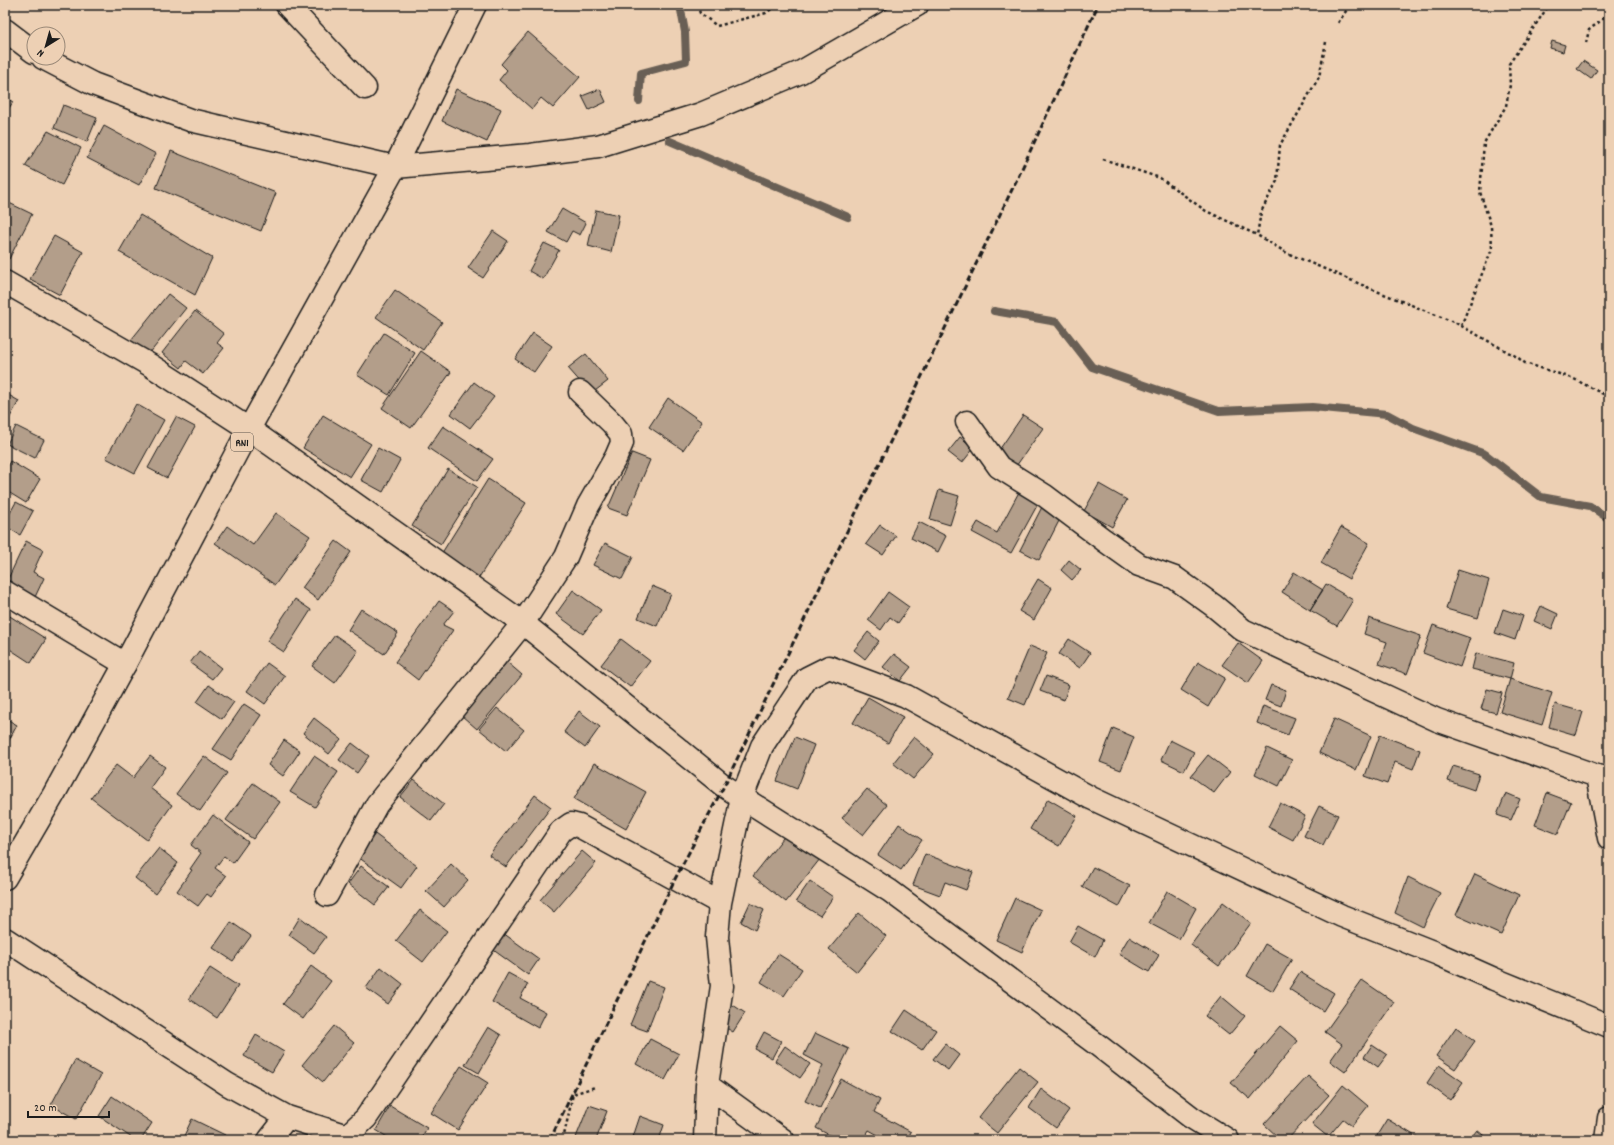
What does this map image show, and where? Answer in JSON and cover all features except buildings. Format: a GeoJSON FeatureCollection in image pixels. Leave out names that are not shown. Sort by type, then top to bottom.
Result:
{"type":"FeatureCollection","features":[{"type":"Feature","properties":{"kind":"main road"},"geometry":{"type":"LineString","coordinates":[[287,5],[365,88]]}},
{"type":"Feature","properties":{"kind":"main road","name":"RN1"},"geometry":{"type":"LineString","coordinates":[[5,878],[54,794],[125,664],[249,429],[395,167],[475,5]]}},
{"type":"Feature","properties":{"kind":"main road"},"geometry":{"type":"LineString","coordinates":[[58,66],[93,84],[190,120],[395,167],[530,155],[598,146],[700,114],[801,72],[917,5]]}},
{"type":"Feature","properties":{"kind":"main road"},"geometry":{"type":"LineString","coordinates":[[5,30],[26,46]]}},
{"type":"Feature","properties":{"kind":"main road"},"geometry":{"type":"LineString","coordinates":[[5,282],[150,365],[249,429],[523,623],[718,781],[890,891],[1099,1046],[1191,1117],[1228,1140]]}},
{"type":"Feature","properties":{"kind":"main road"},"geometry":{"type":"LineString","coordinates":[[327,894],[377,804],[523,623],[566,558],[588,506],[616,457],[622,443],[621,434],[612,423],[580,392]]}},
{"type":"Feature","properties":{"kind":"main road"},"geometry":{"type":"LineString","coordinates":[[966,422],[999,467],[1044,495],[1139,565],[1174,578],[1214,606],[1243,630],[1437,720],[1603,777],[1609,838]]}},
{"type":"Feature","properties":{"kind":"main road"},"geometry":{"type":"LineString","coordinates":[[5,592],[125,664]]}},
{"type":"Feature","properties":{"kind":"main road"},"geometry":{"type":"LineString","coordinates":[[706,1140],[707,1085],[722,986],[717,937],[720,903],[742,797],[762,746],[807,678],[829,667],[906,696],[1091,798],[1342,916],[1438,954],[1494,979],[1609,1026]]}},
{"type":"Feature","properties":{"kind":"main road"},"geometry":{"type":"LineString","coordinates":[[5,939],[227,1084],[287,1117],[346,1138],[366,1118],[561,831],[571,824],[579,826],[720,903]]}},
{"type":"Feature","properties":{"kind":"main road"},"geometry":{"type":"LineString","coordinates":[[707,1085],[783,1140]]}},
{"type":"Feature","properties":{"kind":"main road"},"geometry":{"type":"LineString","coordinates":[[269,1140],[287,1117]]}},
{"type":"Feature","properties":{"kind":"main road"},"geometry":{"type":"LineString","coordinates":[[1606,1140],[1609,1118]]}},
{"type":"Feature","properties":{"kind":"path"},"geometry":{"type":"LineString","coordinates":[[537,5],[556,8],[558,5]]}},
{"type":"Feature","properties":{"kind":"path"},"geometry":{"type":"LineString","coordinates":[[697,5],[700,13],[717,26],[766,13],[777,5]]}},
{"type":"Feature","properties":{"kind":"path"},"geometry":{"type":"LineString","coordinates":[[1338,23],[1350,5]]}},
{"type":"Feature","properties":{"kind":"path"},"geometry":{"type":"LineString","coordinates":[[1461,326],[1492,249],[1491,226],[1480,192],[1484,143],[1506,106],[1510,85],[1509,64],[1549,5]]}},
{"type":"Feature","properties":{"kind":"path"},"geometry":{"type":"LineString","coordinates":[[1586,43],[1589,30],[1609,14]]}},
{"type":"Feature","properties":{"kind":"path"},"geometry":{"type":"LineString","coordinates":[[1261,237],[1257,234],[1261,212],[1277,181],[1280,145],[1319,77],[1326,42]]}},
{"type":"Feature","properties":{"kind":"path"},"geometry":{"type":"LineString","coordinates":[[1103,159],[1160,178],[1206,211],[1261,237],[1287,253],[1461,326],[1525,363],[1572,378],[1609,397]]}},
{"type":"Feature","properties":{"kind":"path"},"geometry":{"type":"LineString","coordinates":[[563,1140],[572,1094],[595,1087]]}},
{"type":"Feature","properties":{"kind":"waterway"},"geometry":{"type":"LineString","coordinates":[[639,101],[641,73],[686,61],[685,32],[680,5]]}},
{"type":"Feature","properties":{"kind":"waterway"},"geometry":{"type":"LineString","coordinates":[[670,141],[848,217]]}},
{"type":"Feature","properties":{"kind":"waterway"},"geometry":{"type":"LineString","coordinates":[[994,311],[1057,322],[1092,367],[1219,411],[1312,407],[1387,414],[1413,428],[1485,454],[1541,497],[1590,506],[1609,519]]}},
{"type":"Feature","properties":{"kind":"railway"},"geometry":{"type":"LineString","coordinates":[[550,1140],[675,879],[724,786],[1019,175],[1098,5]]}}]}
